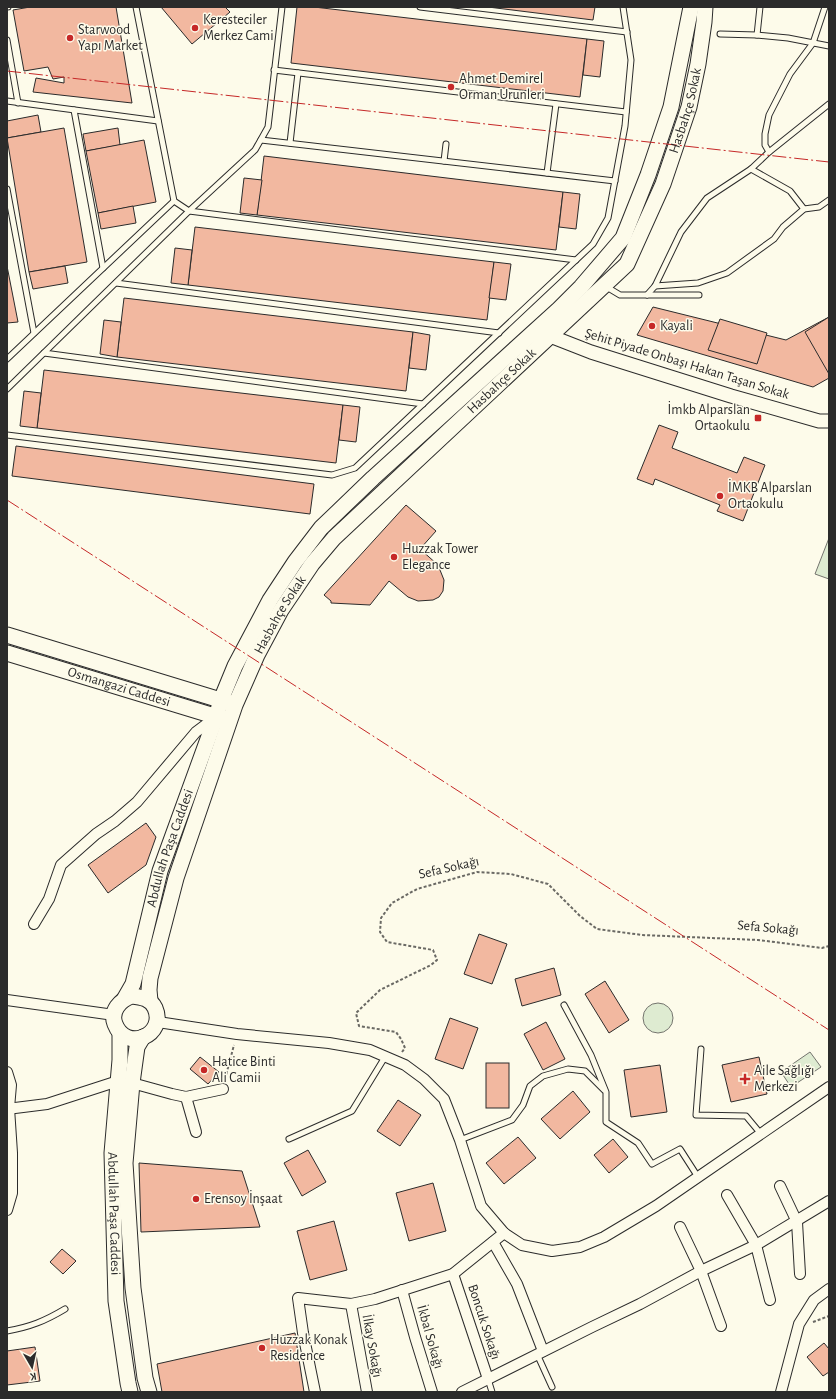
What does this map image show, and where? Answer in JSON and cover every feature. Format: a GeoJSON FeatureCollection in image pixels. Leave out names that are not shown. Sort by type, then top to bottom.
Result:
{"type":"FeatureCollection","features":[{"type":"Feature","properties":{"kind":"main road","name":"Hasbahçe Sokak"},"geometry":{"type":"LineString","coordinates":[[223,719],[235,705],[257,656],[281,610],[312,564],[334,538],[544,332],[623,238],[648,175],[671,107],[691,7]]}},
{"type":"Feature","properties":{"kind":"main road","name":"Hasbahçe Sokak"},"geometry":{"type":"LineString","coordinates":[[221,700],[235,666],[270,600],[295,562],[321,528],[373,478],[544,332],[604,286],[627,264],[663,184],[689,107],[698,64],[705,7]]}},
{"type":"Feature","properties":{"kind":"main road","name":"Osmangazi Caddesi"},"geometry":{"type":"LineString","coordinates":[[7,635],[235,705]]}},
{"type":"Feature","properties":{"kind":"main road","name":"Osmangazi Caddesi"},"geometry":{"type":"LineString","coordinates":[[7,653],[223,719]]}},
{"type":"Feature","properties":{"kind":"main road","name":"Abdullah Paşa Caddesi"},"geometry":{"type":"LineString","coordinates":[[150,1000],[150,978],[176,878],[223,719],[221,700]]}},
{"type":"Feature","properties":{"kind":"main road","name":"Abdullah Paşa Caddesi"},"geometry":{"type":"LineString","coordinates":[[125,998],[132,984],[160,871],[223,719]]}},
{"type":"Feature","properties":{"kind":"main road"},"geometry":{"type":"LineString","coordinates":[[137,996],[150,1000],[156,1010],[158,1022],[154,1030],[143,1038],[129,1038],[120,1034],[114,1021],[114,1015],[118,1006],[125,998],[137,996]]}},
{"type":"Feature","properties":{"kind":"main road","name":"Abdullah Paşa Caddesi"},"geometry":{"type":"LineString","coordinates":[[120,1034],[120,1060],[125,1082],[125,1163],[133,1288],[146,1378],[150,1392]]}},
{"type":"Feature","properties":{"kind":"main road","name":"Abdullah Paşa Caddesi"},"geometry":{"type":"LineString","coordinates":[[130,1392],[116,1301],[112,1153],[125,1082],[138,1047],[143,1038]]}},
{"type":"Feature","properties":{"kind":"street","name":"Şehit Piyade Onbaşı Hakan Taşan Sokak"},"geometry":{"type":"LineString","coordinates":[[544,332],[591,352],[731,396],[819,421],[829,421]]}},
{"type":"Feature","properties":{"kind":"street"},"geometry":{"type":"LineString","coordinates":[[34,924],[49,899],[61,865],[96,834],[138,802],[196,732],[223,719]]}},
{"type":"Feature","properties":{"kind":"street"},"geometry":{"type":"LineString","coordinates":[[7,1000],[114,1015]]}},
{"type":"Feature","properties":{"kind":"street"},"geometry":{"type":"LineString","coordinates":[[158,1022],[237,1034],[329,1043],[370,1050],[405,1065],[424,1079],[444,1099],[460,1140],[481,1206],[504,1233],[522,1245],[552,1251],[580,1247],[604,1237],[656,1206],[829,1086]]}},
{"type":"Feature","properties":{"kind":"street"},"geometry":{"type":"LineString","coordinates":[[7,1072],[11,1086],[8,1109],[12,1154],[12,1193],[7,1210]]}},
{"type":"Feature","properties":{"kind":"street"},"geometry":{"type":"LineString","coordinates":[[8,1109],[47,1104],[125,1082],[186,1096],[223,1089]]}},
{"type":"Feature","properties":{"kind":"street"},"geometry":{"type":"LineString","coordinates":[[186,1096],[196,1132]]}},
{"type":"Feature","properties":{"kind":"street"},"geometry":{"type":"LineString","coordinates":[[780,1186],[797,1222],[800,1274]]}},
{"type":"Feature","properties":{"kind":"street"},"geometry":{"type":"LineString","coordinates":[[726,1195],[756,1245],[770,1300]]}},
{"type":"Feature","properties":{"kind":"street"},"geometry":{"type":"LineString","coordinates":[[462,1392],[640,1304],[701,1271],[756,1245],[780,1230],[797,1222],[829,1201]]}},
{"type":"Feature","properties":{"kind":"street"},"geometry":{"type":"LineString","coordinates":[[680,1227],[701,1271],[721,1326]]}},
{"type":"Feature","properties":{"kind":"street"},"geometry":{"type":"LineString","coordinates":[[315,1392],[298,1298],[351,1304],[375,1299],[453,1274],[504,1233]]}},
{"type":"Feature","properties":{"kind":"street"},"geometry":{"type":"LineString","coordinates":[[493,1242],[517,1284],[540,1353]]}},
{"type":"Feature","properties":{"kind":"street","name":"Boncuk Sokağı"},"geometry":{"type":"LineString","coordinates":[[453,1274],[488,1379]]}},
{"type":"Feature","properties":{"kind":"street"},"geometry":{"type":"LineString","coordinates":[[781,1392],[799,1324],[814,1300],[829,1289]]}},
{"type":"Feature","properties":{"kind":"street","name":"İkbal Sokağı"},"geometry":{"type":"LineString","coordinates":[[402,1290],[432,1392]]}},
{"type":"Feature","properties":{"kind":"street","name":"İlkay Sokağı"},"geometry":{"type":"LineString","coordinates":[[351,1304],[367,1392]]}},
{"type":"Feature","properties":{"kind":"lane"},"geometry":{"type":"LineString","coordinates":[[136,7],[174,201],[189,211],[576,260]]}},
{"type":"Feature","properties":{"kind":"lane"},"geometry":{"type":"LineString","coordinates":[[7,389],[189,211],[255,150],[268,127],[282,7]]}},
{"type":"Feature","properties":{"kind":"lane"},"geometry":{"type":"LineString","coordinates":[[420,7],[628,32]]}},
{"type":"Feature","properties":{"kind":"lane"},"geometry":{"type":"LineString","coordinates":[[7,435],[332,475],[355,468],[593,244],[608,218],[625,126],[631,60],[628,32],[623,7]]}},
{"type":"Feature","properties":{"kind":"lane"},"geometry":{"type":"LineString","coordinates":[[757,35],[760,7]]}},
{"type":"Feature","properties":{"kind":"lane"},"geometry":{"type":"LineString","coordinates":[[769,152],[766,145],[765,134],[769,115],[790,74],[813,43],[825,7]]}},
{"type":"Feature","properties":{"kind":"lane"},"geometry":{"type":"LineString","coordinates":[[720,34],[788,38],[829,46]]}},
{"type":"Feature","properties":{"kind":"lane"},"geometry":{"type":"LineString","coordinates":[[7,40],[18,103]]}},
{"type":"Feature","properties":{"kind":"lane"},"geometry":{"type":"LineString","coordinates":[[274,70],[626,112]]}},
{"type":"Feature","properties":{"kind":"lane"},"geometry":{"type":"LineString","coordinates":[[290,143],[298,73]]}},
{"type":"Feature","properties":{"kind":"lane"},"geometry":{"type":"LineString","coordinates":[[7,101],[158,121]]}},
{"type":"Feature","properties":{"kind":"lane"},"geometry":{"type":"LineString","coordinates":[[547,173],[556,104]]}},
{"type":"Feature","properties":{"kind":"lane"},"geometry":{"type":"LineString","coordinates":[[647,295],[655,286],[681,232],[707,198],[751,169],[769,152],[829,104]]}},
{"type":"Feature","properties":{"kind":"lane"},"geometry":{"type":"LineString","coordinates":[[74,110],[103,268]]}},
{"type":"Feature","properties":{"kind":"lane"},"geometry":{"type":"LineString","coordinates":[[261,140],[615,181]]}},
{"type":"Feature","properties":{"kind":"lane"},"geometry":{"type":"LineString","coordinates":[[444,161],[446,144]]}},
{"type":"Feature","properties":{"kind":"lane"},"geometry":{"type":"LineString","coordinates":[[751,169],[790,191],[804,210]]}},
{"type":"Feature","properties":{"kind":"lane"},"geometry":{"type":"LineString","coordinates":[[7,189],[34,333]]}},
{"type":"Feature","properties":{"kind":"lane"},"geometry":{"type":"LineString","coordinates":[[655,286],[698,283],[727,273],[774,239],[783,227],[804,210],[819,207],[829,200]]}},
{"type":"Feature","properties":{"kind":"lane"},"geometry":{"type":"LineString","coordinates":[[7,359],[174,201]]}},
{"type":"Feature","properties":{"kind":"lane"},"geometry":{"type":"LineString","coordinates":[[116,283],[499,333]]}},
{"type":"Feature","properties":{"kind":"lane"},"geometry":{"type":"LineString","coordinates":[[604,286],[620,295],[699,295]]}},
{"type":"Feature","properties":{"kind":"lane"},"geometry":{"type":"LineString","coordinates":[[44,353],[424,404]]}},
{"type":"Feature","properties":{"kind":"lane"},"geometry":{"type":"LineString","coordinates":[[564,1005],[591,1055],[606,1092],[606,1122],[638,1143],[652,1164],[680,1150],[698,1177]]}},
{"type":"Feature","properties":{"kind":"lane"},"geometry":{"type":"LineString","coordinates":[[701,1049],[696,1115],[746,1116],[761,1134]]}},
{"type":"Feature","properties":{"kind":"lane"},"geometry":{"type":"LineString","coordinates":[[289,1139],[352,1111],[385,1057]]}},
{"type":"Feature","properties":{"kind":"lane"},"geometry":{"type":"LineString","coordinates":[[460,1140],[512,1120],[523,1105],[530,1086],[543,1076],[568,1069],[585,1071],[606,1092]]}},
{"type":"Feature","properties":{"kind":"lane"},"geometry":{"type":"LineString","coordinates":[[7,1331],[28,1327],[65,1309]]}},
{"type":"Feature","properties":{"kind":"lane"},"geometry":{"type":"LineString","coordinates":[[540,1353],[552,1387]]}},
{"type":"Feature","properties":{"kind":"lane"},"geometry":{"type":"LineString","coordinates":[[488,1379],[492,1392]]}},
{"type":"Feature","properties":{"kind":"path","name":"Sefa Sokağı"},"geometry":{"type":"LineString","coordinates":[[396,1061],[405,1048],[396,1032],[359,1026],[356,1013],[380,990],[431,965],[437,960],[433,950],[386,942],[380,932],[381,918],[392,903],[417,889],[477,872],[511,874],[548,884],[580,916],[597,929],[642,935],[758,940],[822,948],[829,946]]}},
{"type":"Feature","properties":{"kind":"path"},"geometry":{"type":"LineString","coordinates":[[223,1089],[237,1034]]}},
{"type":"Feature","properties":{"kind":"green space"},"geometry":{"type":"Polygon","coordinates":[[[829,538],[829,579],[815,574],[829,538]]]}},
{"type":"Feature","properties":{"kind":"green space"},"geometry":{"type":"Polygon","coordinates":[[[658,1003],[664,1004],[672,1012],[672,1024],[664,1032],[658,1033],[652,1032],[644,1024],[643,1018],[644,1012],[652,1004],[658,1003]]]}},
{"type":"Feature","properties":{"kind":"green space"},"geometry":{"type":"Polygon","coordinates":[[[810,1052],[821,1067],[791,1087],[781,1072],[810,1052]]]}},
{"type":"Feature","properties":{"kind":"building","name":"Starwood Yapı Market"},"geometry":{"type":"Polygon","coordinates":[[[30,7],[116,7],[132,103],[33,92],[36,78],[64,83],[64,77],[53,79],[48,67],[24,71],[13,10],[30,7]]]}},
{"type":"Feature","properties":{"kind":"building","name":"Keresteciler Merkez Cami"},"geometry":{"type":"Polygon","coordinates":[[[161,7],[225,7],[230,12],[192,44],[161,7]]]}},
{"type":"Feature","properties":{"kind":"building"},"geometry":{"type":"Polygon","coordinates":[[[297,7],[314,7],[587,39],[580,97],[291,63],[297,7]]]}},
{"type":"Feature","properties":{"kind":"building"},"geometry":{"type":"Polygon","coordinates":[[[488,7],[595,7],[593,20],[488,7]]]}},
{"type":"Feature","properties":{"kind":"building"},"geometry":{"type":"Polygon","coordinates":[[[587,39],[604,41],[600,77],[583,75],[587,39]]]}},
{"type":"Feature","properties":{"kind":"building"},"geometry":{"type":"Polygon","coordinates":[[[38,115],[41,132],[7,138],[7,121],[38,115]]]}},
{"type":"Feature","properties":{"kind":"building"},"geometry":{"type":"Polygon","coordinates":[[[64,128],[87,262],[29,272],[7,138],[64,128]]]}},
{"type":"Feature","properties":{"kind":"building"},"geometry":{"type":"Polygon","coordinates":[[[118,128],[120,145],[86,151],[83,134],[118,128]]]}},
{"type":"Feature","properties":{"kind":"building"},"geometry":{"type":"Polygon","coordinates":[[[144,140],[156,202],[98,213],[86,151],[144,140]]]}},
{"type":"Feature","properties":{"kind":"building"},"geometry":{"type":"Polygon","coordinates":[[[264,156],[563,192],[556,250],[257,215],[264,156]]]}},
{"type":"Feature","properties":{"kind":"building"},"geometry":{"type":"Polygon","coordinates":[[[244,178],[262,180],[257,215],[240,213],[244,178]]]}},
{"type":"Feature","properties":{"kind":"building"},"geometry":{"type":"Polygon","coordinates":[[[563,192],[580,194],[576,229],[559,227],[563,192]]]}},
{"type":"Feature","properties":{"kind":"building"},"geometry":{"type":"Polygon","coordinates":[[[133,206],[136,223],[101,229],[98,213],[133,206]]]}},
{"type":"Feature","properties":{"kind":"building"},"geometry":{"type":"Polygon","coordinates":[[[195,227],[494,262],[487,320],[188,285],[195,227]]]}},
{"type":"Feature","properties":{"kind":"building"},"geometry":{"type":"Polygon","coordinates":[[[175,248],[192,250],[188,285],[171,283],[175,248]]]}},
{"type":"Feature","properties":{"kind":"building"},"geometry":{"type":"Polygon","coordinates":[[[494,262],[511,264],[506,300],[489,298],[494,262]]]}},
{"type":"Feature","properties":{"kind":"building"},"geometry":{"type":"Polygon","coordinates":[[[7,266],[18,322],[7,323],[7,266]]]}},
{"type":"Feature","properties":{"kind":"building"},"geometry":{"type":"Polygon","coordinates":[[[65,266],[68,283],[33,289],[29,272],[65,266]]]}},
{"type":"Feature","properties":{"kind":"building"},"geometry":{"type":"Polygon","coordinates":[[[124,298],[413,332],[406,391],[117,357],[124,298]]]}},
{"type":"Feature","properties":{"kind":"building"},"geometry":{"type":"Polygon","coordinates":[[[653,307],[786,340],[829,317],[829,378],[813,387],[637,335],[653,307]]]}},
{"type":"Feature","properties":{"kind":"building"},"geometry":{"type":"Polygon","coordinates":[[[829,317],[829,374],[805,332],[829,317]]]}},
{"type":"Feature","properties":{"kind":"building"},"geometry":{"type":"Polygon","coordinates":[[[720,319],[767,333],[757,364],[708,350],[720,319]]]}},
{"type":"Feature","properties":{"kind":"building"},"geometry":{"type":"Polygon","coordinates":[[[104,320],[121,322],[117,357],[100,354],[104,320]]]}},
{"type":"Feature","properties":{"kind":"building"},"geometry":{"type":"Polygon","coordinates":[[[413,332],[430,335],[426,370],[409,368],[413,332]]]}},
{"type":"Feature","properties":{"kind":"building"},"geometry":{"type":"Polygon","coordinates":[[[44,370],[343,405],[336,463],[37,428],[44,370]]]}},
{"type":"Feature","properties":{"kind":"building"},"geometry":{"type":"Polygon","coordinates":[[[24,391],[41,393],[37,428],[20,426],[24,391]]]}},
{"type":"Feature","properties":{"kind":"building"},"geometry":{"type":"Polygon","coordinates":[[[343,405],[360,407],[356,442],[339,440],[343,405]]]}},
{"type":"Feature","properties":{"kind":"building"},"geometry":{"type":"Polygon","coordinates":[[[659,425],[678,432],[672,448],[737,473],[744,457],[765,465],[743,521],[717,511],[720,505],[655,479],[653,485],[637,479],[659,425]]]}},
{"type":"Feature","properties":{"kind":"building"},"geometry":{"type":"Polygon","coordinates":[[[16,446],[314,484],[310,514],[12,476],[16,446]]]}},
{"type":"Feature","properties":{"kind":"building","name":"Huzzak Tower Elegance"},"geometry":{"type":"Polygon","coordinates":[[[406,505],[436,531],[420,549],[438,565],[444,580],[443,591],[439,597],[433,600],[418,601],[408,597],[389,581],[370,605],[331,603],[331,601],[324,595],[406,505]]]}},
{"type":"Feature","properties":{"kind":"building"},"geometry":{"type":"Polygon","coordinates":[[[146,823],[156,837],[146,865],[108,893],[88,865],[146,823]]]}},
{"type":"Feature","properties":{"kind":"building"},"geometry":{"type":"Polygon","coordinates":[[[479,934],[507,944],[492,984],[464,974],[479,934]]]}},
{"type":"Feature","properties":{"kind":"building"},"geometry":{"type":"Polygon","coordinates":[[[554,968],[561,995],[522,1006],[515,979],[554,968]]]}},
{"type":"Feature","properties":{"kind":"building"},"geometry":{"type":"Polygon","coordinates":[[[605,981],[629,1020],[609,1033],[585,994],[605,981]]]}},
{"type":"Feature","properties":{"kind":"building"},"geometry":{"type":"Polygon","coordinates":[[[450,1018],[478,1028],[463,1069],[435,1059],[450,1018]]]}},
{"type":"Feature","properties":{"kind":"building"},"geometry":{"type":"Polygon","coordinates":[[[546,1022],[565,1059],[543,1070],[524,1034],[546,1022]]]}},
{"type":"Feature","properties":{"kind":"building","name":"Hatice Binti Ali Camii"},"geometry":{"type":"Polygon","coordinates":[[[200,1057],[219,1072],[208,1084],[190,1069],[200,1057]]]}},
{"type":"Feature","properties":{"kind":"building","name":"Aile Sağlığı Merkezi"},"geometry":{"type":"Polygon","coordinates":[[[759,1057],[767,1094],[731,1102],[722,1065],[759,1057]]]}},
{"type":"Feature","properties":{"kind":"building"},"geometry":{"type":"Polygon","coordinates":[[[486,1063],[509,1063],[509,1108],[486,1108],[486,1063]]]}},
{"type":"Feature","properties":{"kind":"building"},"geometry":{"type":"Polygon","coordinates":[[[660,1065],[667,1112],[631,1117],[624,1070],[660,1065]]]}},
{"type":"Feature","properties":{"kind":"building"},"geometry":{"type":"Polygon","coordinates":[[[573,1091],[590,1112],[560,1139],[541,1119],[573,1091]]]}},
{"type":"Feature","properties":{"kind":"building"},"geometry":{"type":"Polygon","coordinates":[[[398,1100],[421,1115],[400,1146],[377,1131],[398,1100]]]}},
{"type":"Feature","properties":{"kind":"building"},"geometry":{"type":"Polygon","coordinates":[[[518,1137],[536,1158],[504,1184],[486,1163],[518,1137]]]}},
{"type":"Feature","properties":{"kind":"building"},"geometry":{"type":"Polygon","coordinates":[[[613,1139],[628,1157],[609,1173],[594,1155],[613,1139]]]}},
{"type":"Feature","properties":{"kind":"building"},"geometry":{"type":"Polygon","coordinates":[[[308,1150],[326,1182],[302,1196],[284,1163],[308,1150]]]}},
{"type":"Feature","properties":{"kind":"building","name":"Erensoy İnşaat"},"geometry":{"type":"Polygon","coordinates":[[[139,1163],[242,1171],[260,1227],[141,1232],[139,1163]]]}},
{"type":"Feature","properties":{"kind":"building"},"geometry":{"type":"Polygon","coordinates":[[[433,1183],[446,1231],[409,1241],[396,1193],[433,1183]]]}},
{"type":"Feature","properties":{"kind":"building"},"geometry":{"type":"Polygon","coordinates":[[[334,1221],[347,1270],[310,1280],[297,1231],[334,1221]]]}},
{"type":"Feature","properties":{"kind":"building"},"geometry":{"type":"Polygon","coordinates":[[[62,1249],[76,1261],[63,1274],[50,1262],[62,1249]]]}},
{"type":"Feature","properties":{"kind":"building","name":"Huzzak Konak Residence"},"geometry":{"type":"Polygon","coordinates":[[[295,1333],[304,1392],[162,1392],[157,1364],[295,1333]]]}},
{"type":"Feature","properties":{"kind":"building"},"geometry":{"type":"Polygon","coordinates":[[[824,1343],[829,1349],[829,1372],[823,1376],[807,1357],[824,1343]]]}},
{"type":"Feature","properties":{"kind":"building"},"geometry":{"type":"Polygon","coordinates":[[[35,1347],[40,1381],[7,1385],[7,1351],[35,1347]]]}},
{"type":"Feature","properties":{"kind":"power"},"geometry":{"type":"LineString","coordinates":[[7,71],[829,162]]}},
{"type":"Feature","properties":{"kind":"power"},"geometry":{"type":"LineString","coordinates":[[7,500],[829,1030]]}},
{"type":"Feature","properties":{"kind":"place","name":"Keresteciler Merkez Cami"},"geometry":{"type":"Point","coordinates":[195,28]}},
{"type":"Feature","properties":{"kind":"place","name":"Starwood Yapı Market"},"geometry":{"type":"Point","coordinates":[70,38]}},
{"type":"Feature","properties":{"kind":"place","name":"Ahmet Demirel Orman Urunleri"},"geometry":{"type":"Point","coordinates":[451,87]}},
{"type":"Feature","properties":{"kind":"place","name":"Kayali"},"geometry":{"type":"Point","coordinates":[652,326]}},
{"type":"Feature","properties":{"kind":"place","name":"İmkb Alparslan Ortaokulu"},"geometry":{"type":"Point","coordinates":[758,418]}},
{"type":"Feature","properties":{"kind":"place","name":"İMKB Alparslan Ortaokulu"},"geometry":{"type":"Point","coordinates":[720,496]}},
{"type":"Feature","properties":{"kind":"place","name":"Huzzak Tower Elegance"},"geometry":{"type":"Point","coordinates":[394,557]}},
{"type":"Feature","properties":{"kind":"place","name":"Hatice Binti Ali Camii"},"geometry":{"type":"Point","coordinates":[204,1070]}},
{"type":"Feature","properties":{"kind":"place","name":"Aile Sağlığı Merkezi"},"geometry":{"type":"Point","coordinates":[745,1079]}},
{"type":"Feature","properties":{"kind":"place","name":"Erensoy İnşaat"},"geometry":{"type":"Point","coordinates":[196,1199]}},
{"type":"Feature","properties":{"kind":"place","name":"Huzzak Konak Residence"},"geometry":{"type":"Point","coordinates":[262,1348]}}]}
